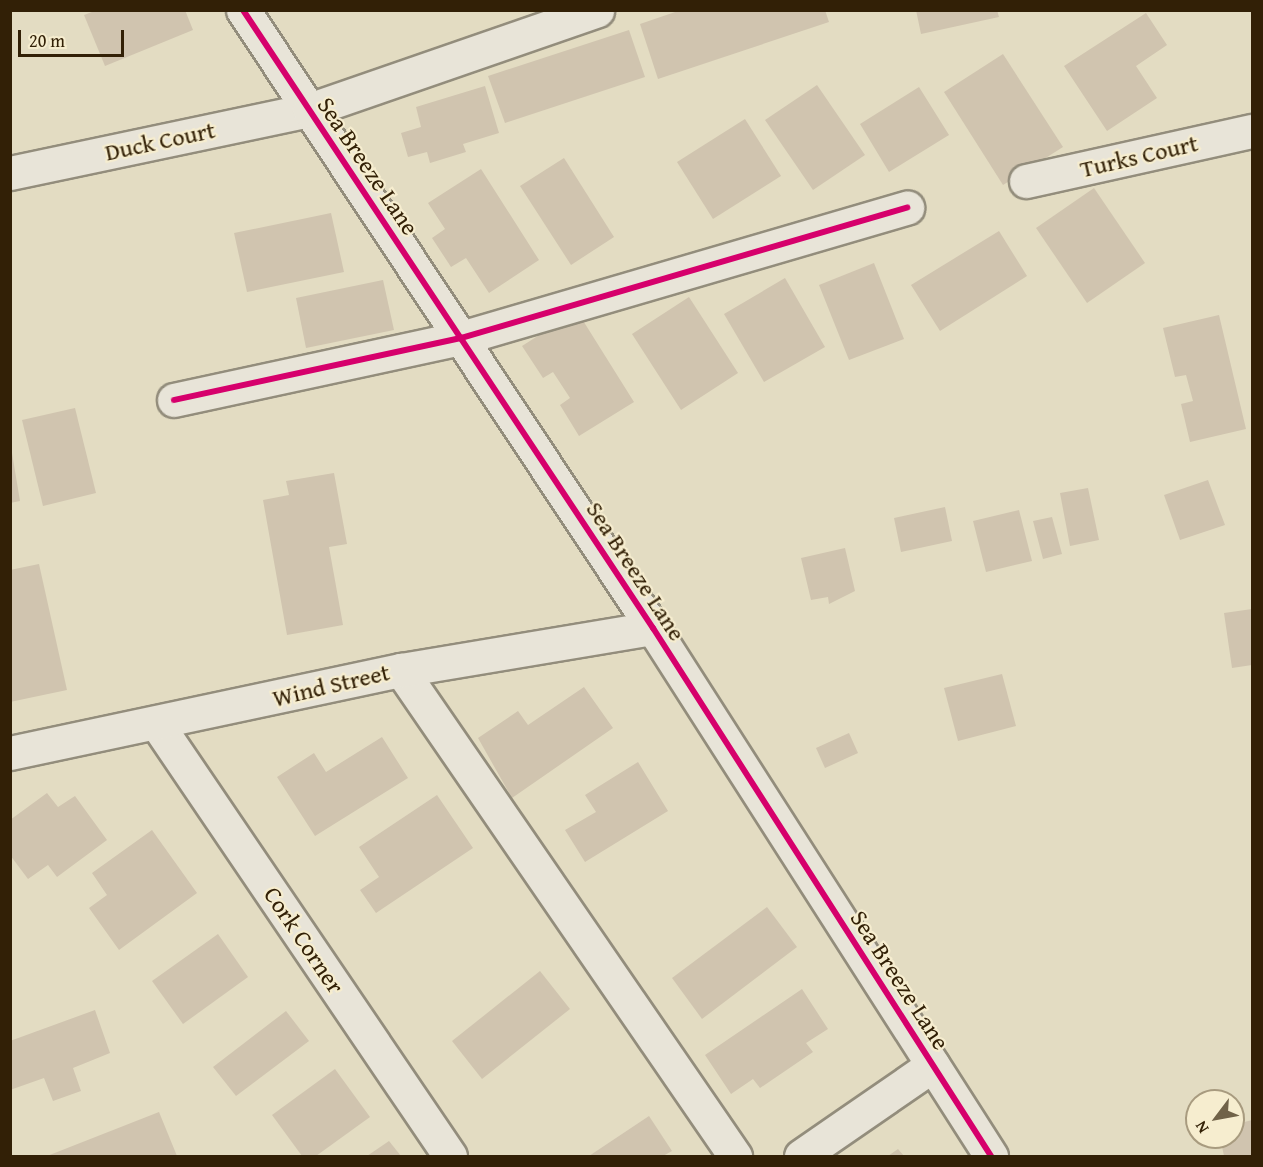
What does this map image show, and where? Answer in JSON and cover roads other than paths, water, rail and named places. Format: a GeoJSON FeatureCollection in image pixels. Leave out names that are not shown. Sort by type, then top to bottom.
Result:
{"type":"FeatureCollection","features":[{"type":"Feature","properties":{"kind":"street","name":"Sea Breeze Lane"},"geometry":{"type":"LineString","coordinates":[[243,10],[653,628],[991,1156]]}},
{"type":"Feature","properties":{"kind":"street","name":"Duck Court"},"geometry":{"type":"LineString","coordinates":[[10,173],[309,110],[597,10]]}},
{"type":"Feature","properties":{"kind":"street","name":"Turks Court"},"geometry":{"type":"LineString","coordinates":[[1026,181],[1252,131]]}},
{"type":"Feature","properties":{"kind":"street"},"geometry":{"type":"LineString","coordinates":[[174,400],[461,338],[907,208]]}},
{"type":"Feature","properties":{"kind":"street","name":"Wind Street"},"geometry":{"type":"LineString","coordinates":[[10,753],[157,724],[400,670],[653,628]]}},
{"type":"Feature","properties":{"kind":"street"},"geometry":{"type":"LineString","coordinates":[[400,670],[735,1156]]}},
{"type":"Feature","properties":{"kind":"street","name":"Cork Corner"},"geometry":{"type":"LineString","coordinates":[[157,724],[450,1156]]}},
{"type":"Feature","properties":{"kind":"street"},"geometry":{"type":"LineString","coordinates":[[801,1156],[933,1065]]}}]}
